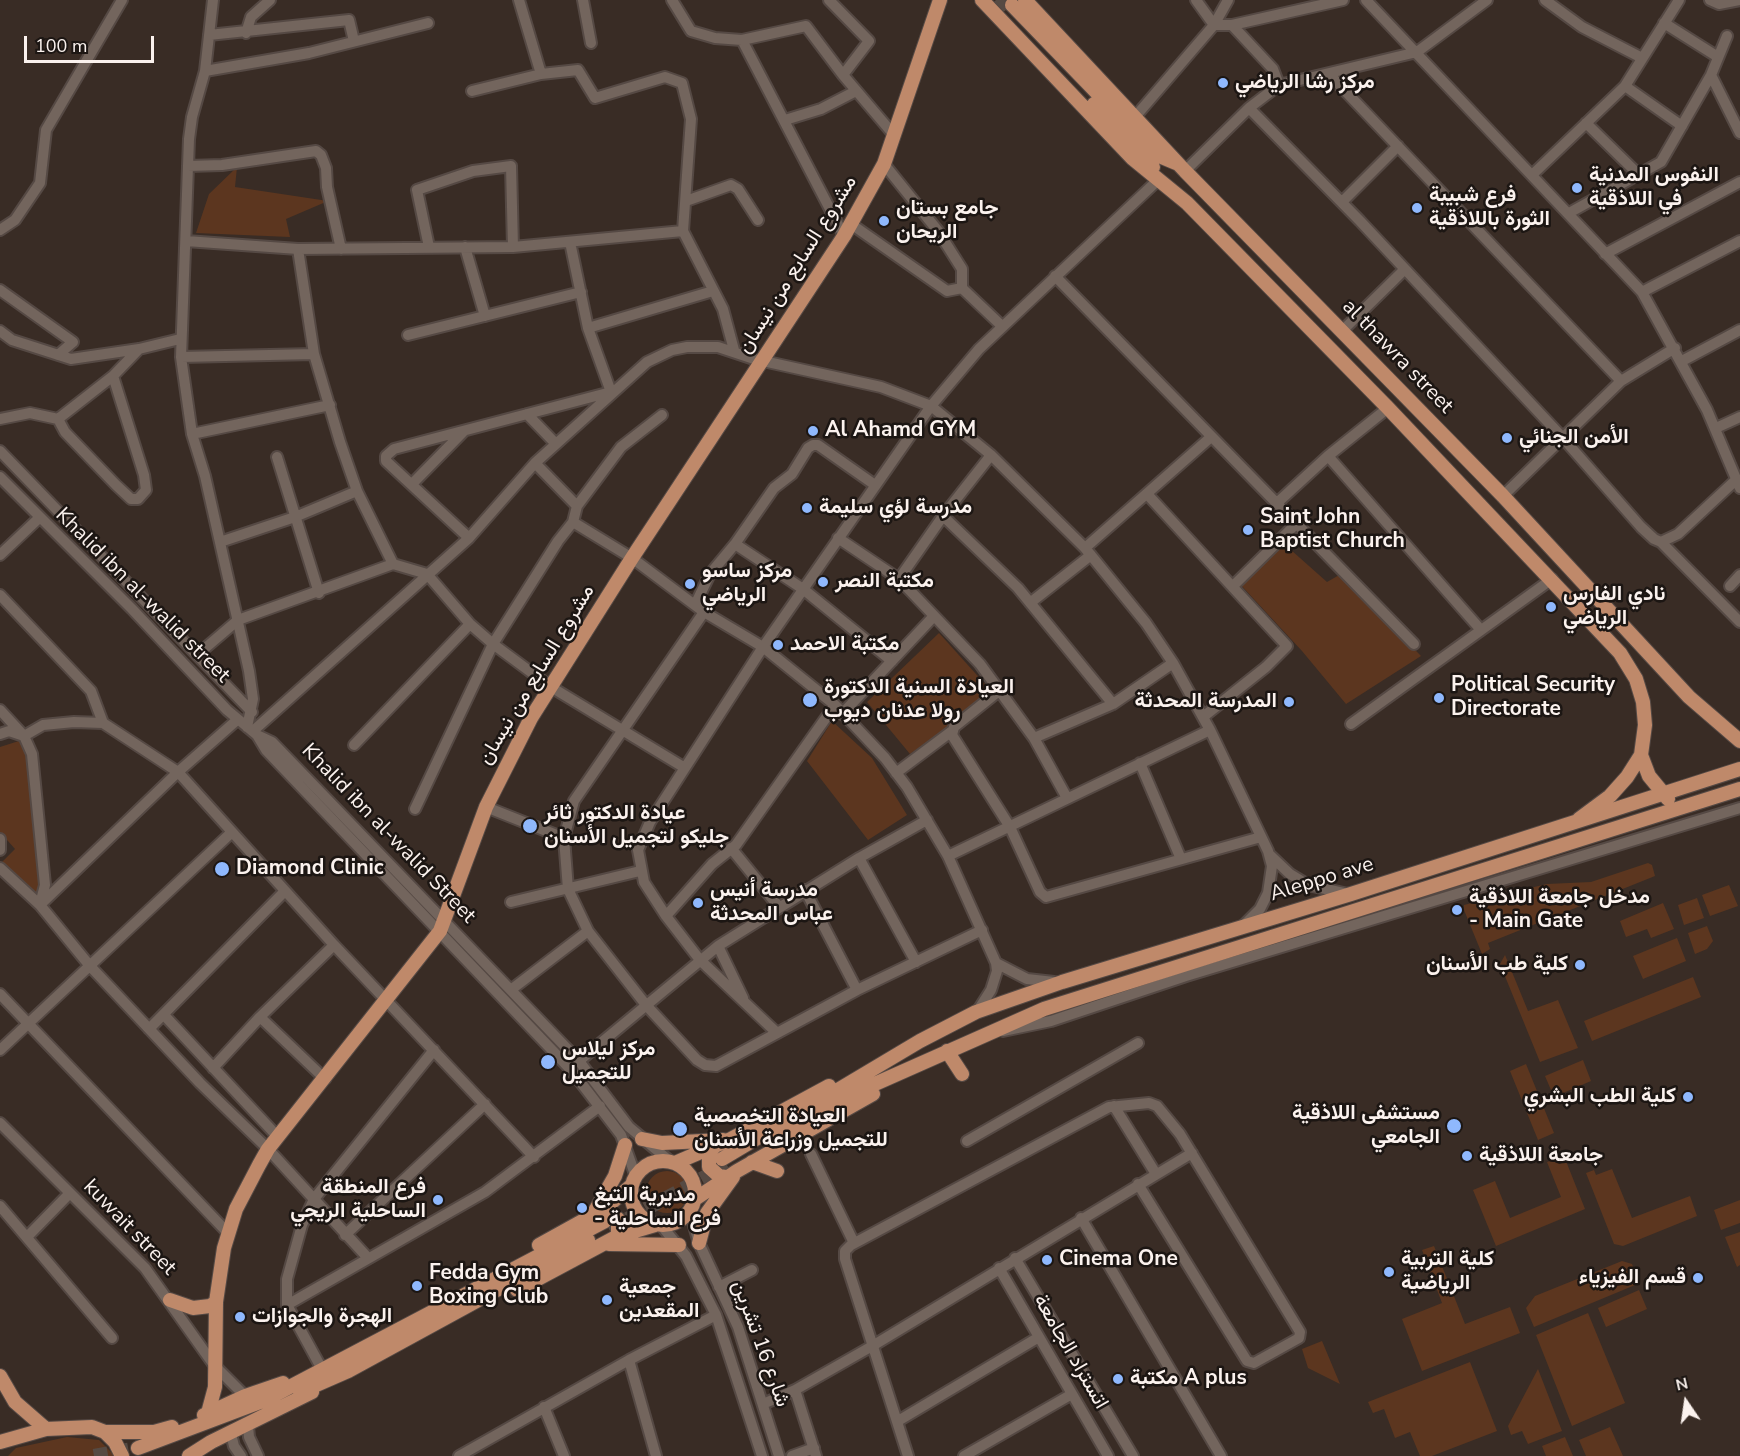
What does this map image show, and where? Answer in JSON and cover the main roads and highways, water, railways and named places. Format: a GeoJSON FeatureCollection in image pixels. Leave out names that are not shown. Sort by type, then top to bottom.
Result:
{"type":"FeatureCollection","features":[{"type":"Feature","properties":{"kind":"main road","name":"مشروع السابع من نيسان"},"geometry":{"type":"LineString","coordinates":[[208,1413],[215,1387],[216,1302],[228,1233],[236,1209],[268,1149],[325,1079],[442,926],[486,807],[506,764],[632,558],[848,230],[884,164],[940,0]]}},
{"type":"Feature","properties":{"kind":"main road","name":"al thawra street"},"geometry":{"type":"LineString","coordinates":[[982,0],[1157,181],[1186,203],[1388,408],[1620,653],[1636,679],[1644,709],[1645,732],[1641,756],[1610,796],[1579,819]]}},
{"type":"Feature","properties":{"kind":"main road","name":"al thawra street"},"geometry":{"type":"LineString","coordinates":[[1014,6],[1136,117],[1181,167],[1503,496],[1689,697],[1740,741]]}},
{"type":"Feature","properties":{"kind":"main road"},"geometry":{"type":"LineString","coordinates":[[1014,6],[1149,162],[1157,181]]}},
{"type":"Feature","properties":{"kind":"main road"},"geometry":{"type":"LineString","coordinates":[[1014,6],[1157,155],[1181,167]]}},
{"type":"Feature","properties":{"kind":"main road"},"geometry":{"type":"LineString","coordinates":[[1570,599],[1580,594],[1585,584]]}},
{"type":"Feature","properties":{"kind":"main road"},"geometry":{"type":"LineString","coordinates":[[1641,756],[1649,776],[1662,794],[1680,808]]}},
{"type":"Feature","properties":{"kind":"main road","name":"Aleppo ave"},"geometry":{"type":"LineString","coordinates":[[920,1041],[976,1012],[1062,982],[1351,894],[1740,769]]}},
{"type":"Feature","properties":{"kind":"main road","name":"Aleppo ave"},"geometry":{"type":"LineString","coordinates":[[925,1060],[1044,1009],[1740,789]]}},
{"type":"Feature","properties":{"kind":"main road"},"geometry":{"type":"LineString","coordinates":[[603,1244],[609,1224],[634,1181],[650,1164],[673,1163],[714,1147],[886,1056],[920,1041]]}},
{"type":"Feature","properties":{"kind":"main road"},"geometry":{"type":"LineString","coordinates":[[714,1147],[710,1153],[709,1167],[719,1176],[920,1041]]}},
{"type":"Feature","properties":{"kind":"main road"},"geometry":{"type":"LineString","coordinates":[[947,1050],[962,1074]]}},
{"type":"Feature","properties":{"kind":"main road"},"geometry":{"type":"LineString","coordinates":[[728,1168],[752,1162],[887,1086],[925,1060]]}},
{"type":"Feature","properties":{"kind":"main road"},"geometry":{"type":"LineString","coordinates":[[590,1218],[609,1224],[675,1223],[728,1168],[868,1087],[925,1060]]}},
{"type":"Feature","properties":{"kind":"main road"},"geometry":{"type":"LineString","coordinates":[[642,1139],[685,1143],[731,1139]]}},
{"type":"Feature","properties":{"kind":"main road"},"geometry":{"type":"LineString","coordinates":[[428,1314],[461,1288],[590,1218],[613,1182],[625,1145]]}},
{"type":"Feature","properties":{"kind":"main road"},"geometry":{"type":"LineString","coordinates":[[752,1162],[777,1171]]}},
{"type":"Feature","properties":{"kind":"main road"},"geometry":{"type":"LineString","coordinates":[[673,1163],[692,1178],[692,1205]]}},
{"type":"Feature","properties":{"kind":"main road"},"geometry":{"type":"LineString","coordinates":[[699,1243],[707,1213],[728,1168]]}},
{"type":"Feature","properties":{"kind":"main road"},"geometry":{"type":"LineString","coordinates":[[634,1181],[632,1202],[635,1209],[647,1221],[658,1225]]}},
{"type":"Feature","properties":{"kind":"main road"},"geometry":{"type":"LineString","coordinates":[[140,1452],[231,1415],[323,1371],[428,1314],[609,1224]]}},
{"type":"Feature","properties":{"kind":"main road"},"geometry":{"type":"LineString","coordinates":[[140,1452],[196,1436],[348,1371],[452,1316],[609,1224]]}},
{"type":"Feature","properties":{"kind":"main road"},"geometry":{"type":"LineString","coordinates":[[452,1316],[489,1305],[603,1244],[679,1245]]}},
{"type":"Feature","properties":{"kind":"main road"},"geometry":{"type":"LineString","coordinates":[[170,1300],[193,1308],[210,1306],[216,1302]]}},
{"type":"Feature","properties":{"kind":"main road"},"geometry":{"type":"LineString","coordinates":[[0,1442],[46,1429],[92,1427],[105,1432],[164,1431],[245,1395],[323,1371]]}},
{"type":"Feature","properties":{"kind":"main road"},"geometry":{"type":"LineString","coordinates":[[189,1456],[331,1383],[348,1371]]}},
{"type":"Feature","properties":{"kind":"main road"},"geometry":{"type":"LineString","coordinates":[[0,1376],[15,1402],[46,1429]]}},
{"type":"Feature","properties":{"kind":"main road"},"geometry":{"type":"LineString","coordinates":[[105,1432],[115,1442],[122,1456]]}},
{"type":"Feature","properties":{"kind":"tunnel"},"geometry":{"type":"LineString","coordinates":[[996,0],[1006,11]]}},
{"type":"Feature","properties":{"kind":"tunnel"},"geometry":{"type":"LineString","coordinates":[[609,1229],[727,1165]]}},
{"type":"Feature","properties":{"kind":"tunnel"},"geometry":{"type":"LineString","coordinates":[[94,1456],[138,1448]]}},
{"type":"Feature","properties":{"kind":"place","name":"مركز رشا الرياضي"},"geometry":{"type":"Point","coordinates":[1223,83]}},
{"type":"Feature","properties":{"kind":"place","name":"النفوس المدنية في اللاذقية"},"geometry":{"type":"Point","coordinates":[1577,188]}},
{"type":"Feature","properties":{"kind":"place","name":"فرع شبيبة الثورة باللاذقية"},"geometry":{"type":"Point","coordinates":[1417,208]}},
{"type":"Feature","properties":{"kind":"place","name":"جامع بستان الريحان"},"geometry":{"type":"Point","coordinates":[884,221]}},
{"type":"Feature","properties":{"kind":"place","name":"Al Ahamd GYM"},"geometry":{"type":"Point","coordinates":[813,431]}},
{"type":"Feature","properties":{"kind":"place","name":"الأمن الجنائي"},"geometry":{"type":"Point","coordinates":[1507,438]}},
{"type":"Feature","properties":{"kind":"place","name":"مدرسة لؤي سليمة"},"geometry":{"type":"Point","coordinates":[807,508]}},
{"type":"Feature","properties":{"kind":"place","name":"Saint John Baptist Church"},"geometry":{"type":"Point","coordinates":[1248,530]}},
{"type":"Feature","properties":{"kind":"place","name":"مكتبة النصر"},"geometry":{"type":"Point","coordinates":[823,582]}},
{"type":"Feature","properties":{"kind":"place","name":"مركز ساسو الرياضي"},"geometry":{"type":"Point","coordinates":[690,584]}},
{"type":"Feature","properties":{"kind":"place","name":"نادي الفارس الرياضي"},"geometry":{"type":"Point","coordinates":[1551,607]}},
{"type":"Feature","properties":{"kind":"place","name":"مكتبة الاحمد"},"geometry":{"type":"Point","coordinates":[778,645]}},
{"type":"Feature","properties":{"kind":"place","name":"Political Security Directorate"},"geometry":{"type":"Point","coordinates":[1439,698]}},
{"type":"Feature","properties":{"kind":"place","name":"العيادة السنية الدكتورة رولا عدنان ديوب"},"geometry":{"type":"Point","coordinates":[810,700]}},
{"type":"Feature","properties":{"kind":"place","name":"المدرسة المحدثة"},"geometry":{"type":"Point","coordinates":[1289,702]}},
{"type":"Feature","properties":{"kind":"place","name":"عيادة الدكتور ثائر جليكو لتجميل الأسنان"},"geometry":{"type":"Point","coordinates":[530,826]}},
{"type":"Feature","properties":{"kind":"place","name":"Diamond Clinic"},"geometry":{"type":"Point","coordinates":[222,869]}},
{"type":"Feature","properties":{"kind":"place","name":"مدرسة أنيس عباس المحدثة"},"geometry":{"type":"Point","coordinates":[698,903]}},
{"type":"Feature","properties":{"kind":"place","name":"مدخل جامعة اللاذقية - Main Gate"},"geometry":{"type":"Point","coordinates":[1457,910]}},
{"type":"Feature","properties":{"kind":"place","name":"كلية طب الأسنان"},"geometry":{"type":"Point","coordinates":[1580,965]}},
{"type":"Feature","properties":{"kind":"place","name":"مركز ليلاس للتجميل"},"geometry":{"type":"Point","coordinates":[548,1062]}},
{"type":"Feature","properties":{"kind":"place","name":"كلية الطب البشري"},"geometry":{"type":"Point","coordinates":[1688,1097]}},
{"type":"Feature","properties":{"kind":"place","name":"مستشفى اللاذقية الجامعي"},"geometry":{"type":"Point","coordinates":[1454,1126]}},
{"type":"Feature","properties":{"kind":"place","name":"العيادة التخصصية للتجميل وزراعة الأسنان"},"geometry":{"type":"Point","coordinates":[680,1129]}},
{"type":"Feature","properties":{"kind":"place","name":"جامعة اللاذقية"},"geometry":{"type":"Point","coordinates":[1467,1156]}},
{"type":"Feature","properties":{"kind":"place","name":"فرع المنطقة الساحلية الريجي"},"geometry":{"type":"Point","coordinates":[438,1200]}},
{"type":"Feature","properties":{"kind":"place","name":"مديرية التبغ - فرع الساحلية"},"geometry":{"type":"Point","coordinates":[582,1208]}},
{"type":"Feature","properties":{"kind":"place","name":"Cinema One"},"geometry":{"type":"Point","coordinates":[1047,1260]}},
{"type":"Feature","properties":{"kind":"place","name":"كلية التربية الرياضية"},"geometry":{"type":"Point","coordinates":[1389,1272]}},
{"type":"Feature","properties":{"kind":"place","name":"قسم الفيزياء"},"geometry":{"type":"Point","coordinates":[1698,1278]}},
{"type":"Feature","properties":{"kind":"place","name":"Fedda Gym Boxing Club"},"geometry":{"type":"Point","coordinates":[417,1286]}},
{"type":"Feature","properties":{"kind":"place","name":"جمعية المقعدين"},"geometry":{"type":"Point","coordinates":[607,1300]}},
{"type":"Feature","properties":{"kind":"place","name":"الهجرة والجوازات"},"geometry":{"type":"Point","coordinates":[240,1317]}},
{"type":"Feature","properties":{"kind":"place","name":"مكتبة A plus"},"geometry":{"type":"Point","coordinates":[1118,1379]}}]}
